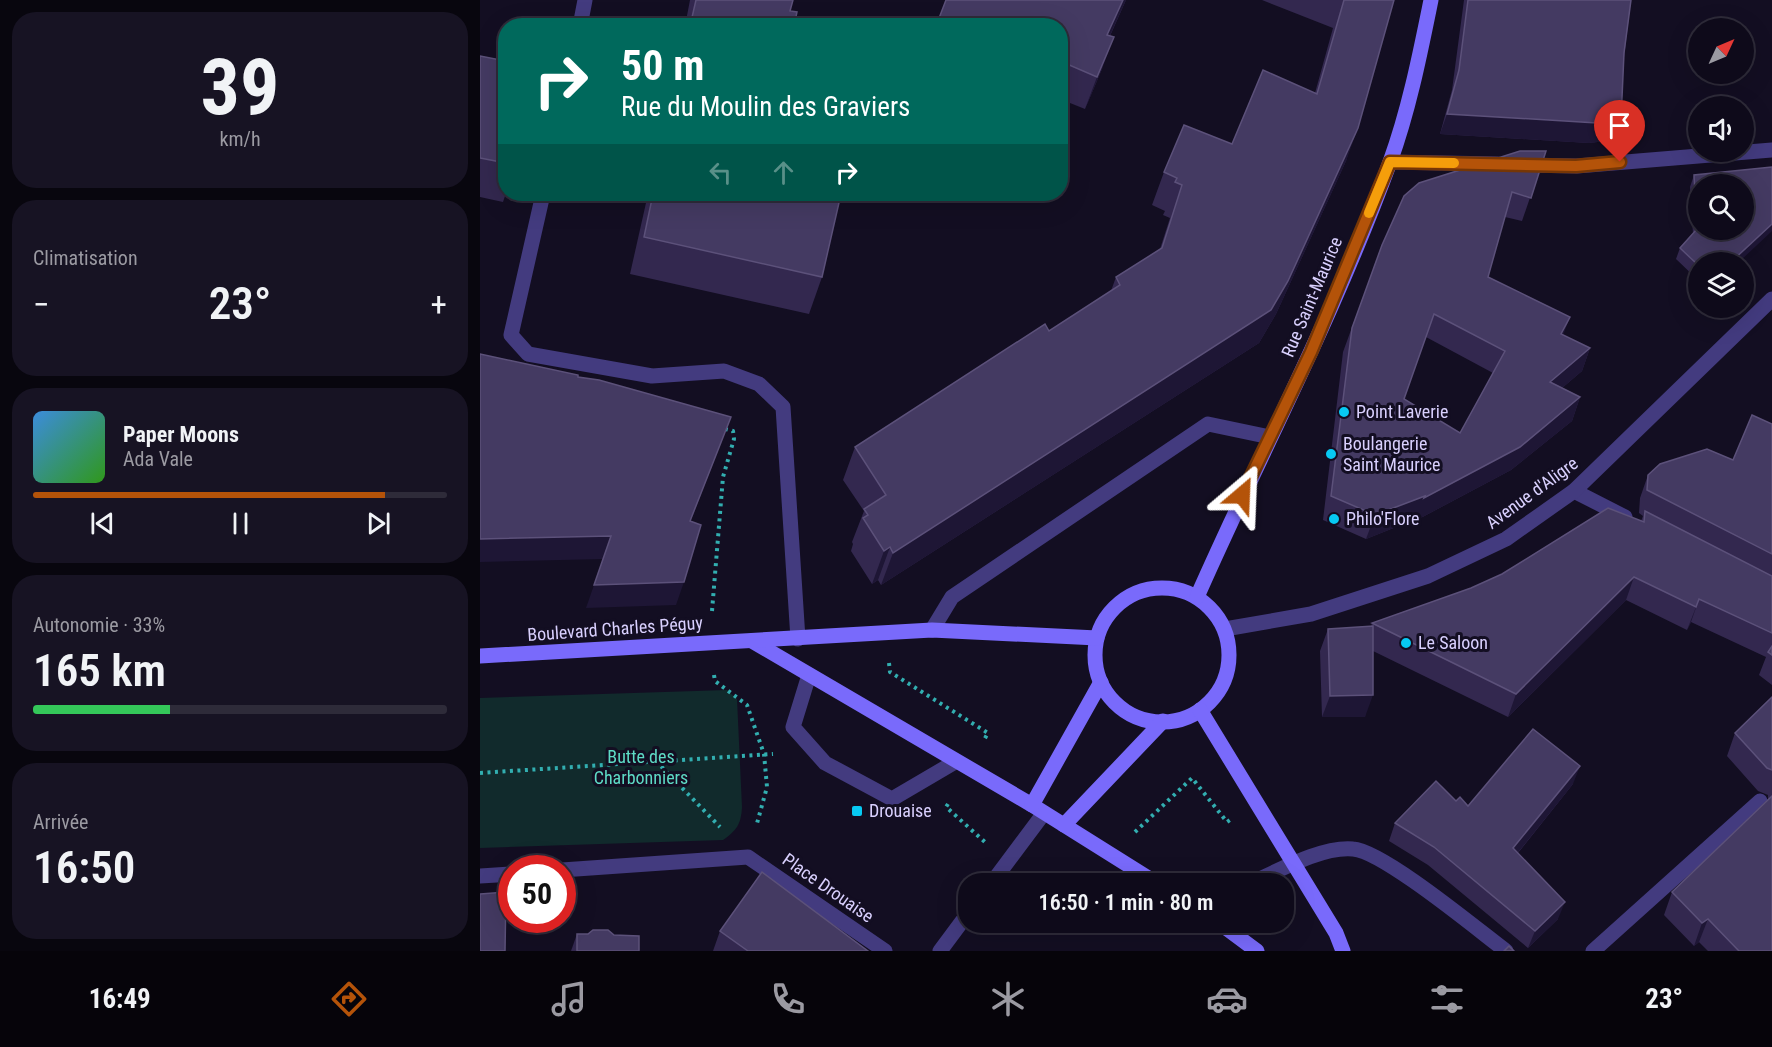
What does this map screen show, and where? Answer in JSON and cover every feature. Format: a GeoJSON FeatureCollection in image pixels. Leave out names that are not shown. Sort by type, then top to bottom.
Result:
{"type":"FeatureCollection","features":[{"type":"Feature","properties":{"kind":"main road","name":"Rue Saint-Maurice"},"geometry":{"type":"LineString","coordinates":[[1197,597],[1311,352],[1390,162],[1417,69],[1431,0]]}},
{"type":"Feature","properties":{"kind":"main road"},"geometry":{"type":"LineString","coordinates":[[1157,588],[1178,589],[1197,597],[1214,611],[1225,629],[1229,660],[1225,680],[1214,697],[1200,710],[1182,719],[1163,721],[1143,719],[1126,711],[1111,699],[1101,682],[1095,660],[1097,638],[1105,619],[1118,603],[1136,592],[1157,588]]}},
{"type":"Feature","properties":{"kind":"main road","name":"Boulevard Charles Péguy"},"geometry":{"type":"LineString","coordinates":[[480,656],[932,630],[1097,638]]}},
{"type":"Feature","properties":{"kind":"main road"},"geometry":{"type":"LineString","coordinates":[[752,640],[1038,809],[1140,873]]}},
{"type":"Feature","properties":{"kind":"main road"},"geometry":{"type":"LineString","coordinates":[[1038,809],[1101,682]]}},
{"type":"Feature","properties":{"kind":"main road"},"geometry":{"type":"LineString","coordinates":[[1200,710],[1336,933],[1343,951]]}},
{"type":"Feature","properties":{"kind":"main road"},"geometry":{"type":"LineString","coordinates":[[1064,825],[1163,721]]}},
{"type":"Feature","properties":{"kind":"main road"},"geometry":{"type":"LineString","coordinates":[[1233,933],[1257,951]]}},
{"type":"Feature","properties":{"kind":"street"},"geometry":{"type":"LineString","coordinates":[[582,18],[585,0]]}},
{"type":"Feature","properties":{"kind":"street"},"geometry":{"type":"LineString","coordinates":[[1390,162],[1576,166],[1772,150]]}},
{"type":"Feature","properties":{"kind":"street"},"geometry":{"type":"LineString","coordinates":[[541,201],[511,335],[528,354],[652,376],[724,371],[759,384],[783,407],[798,639]]}},
{"type":"Feature","properties":{"kind":"street","name":"Avenue d'Aligre"},"geometry":{"type":"LineString","coordinates":[[1225,629],[1311,614],[1428,576],[1506,539],[1574,491],[1772,299]]}},
{"type":"Feature","properties":{"kind":"street"},"geometry":{"type":"LineString","coordinates":[[932,630],[952,597],[1208,424],[1270,437]]}},
{"type":"Feature","properties":{"kind":"street"},"geometry":{"type":"LineString","coordinates":[[1574,491],[1637,523]]}},
{"type":"Feature","properties":{"kind":"street"},"geometry":{"type":"LineString","coordinates":[[809,675],[793,727],[825,763],[892,799],[956,762]]}},
{"type":"Feature","properties":{"kind":"street"},"geometry":{"type":"LineString","coordinates":[[1593,951],[1760,801]]}},
{"type":"Feature","properties":{"kind":"street"},"geometry":{"type":"LineString","coordinates":[[998,873],[1038,809]]}},
{"type":"Feature","properties":{"kind":"street"},"geometry":{"type":"LineString","coordinates":[[1275,873],[1330,850],[1355,848],[1389,864],[1506,951]]}},
{"type":"Feature","properties":{"kind":"street"},"geometry":{"type":"LineString","coordinates":[[576,869],[748,857]]}},
{"type":"Feature","properties":{"kind":"street","name":"Place Drouaise"},"geometry":{"type":"LineString","coordinates":[[748,857],[885,951]]}},
{"type":"Feature","properties":{"kind":"street"},"geometry":{"type":"LineString","coordinates":[[480,876],[498,875]]}},
{"type":"Feature","properties":{"kind":"street"},"geometry":{"type":"LineString","coordinates":[[940,951],[958,927]]}},
{"type":"Feature","properties":{"kind":"path"},"geometry":{"type":"LineString","coordinates":[[710,425],[733,431],[734,439],[723,477],[710,642],[715,681],[747,705],[764,754],[767,787],[748,857]]}},
{"type":"Feature","properties":{"kind":"path"},"geometry":{"type":"LineString","coordinates":[[480,773],[764,754]]}},
{"type":"Feature","properties":{"kind":"path"},"geometry":{"type":"LineString","coordinates":[[656,761],[748,857]]}},
{"type":"Feature","properties":{"kind":"path"},"geometry":{"type":"LineString","coordinates":[[1111,855],[1192,778],[1227,822],[1254,800]]}},
{"type":"Feature","properties":{"kind":"green space","name":"Butte des Charbonniers"},"geometry":{"type":"Polygon","coordinates":[[[727,690],[737,699],[742,807],[741,818],[737,826],[723,840],[480,848],[480,698],[727,690]]]}},
{"type":"Feature","properties":{"kind":"building"},"geometry":{"type":"Polygon","coordinates":[[[696,0],[793,0],[790,11],[797,12],[796,18],[692,18],[696,0]]]}},
{"type":"Feature","properties":{"kind":"building"},"geometry":{"type":"Polygon","coordinates":[[[946,0],[1123,0],[1107,35],[1114,37],[1097,77],[1068,64],[1068,18],[939,18],[946,0]]]}},
{"type":"Feature","properties":{"kind":"building"},"geometry":{"type":"Polygon","coordinates":[[[1344,0],[1394,0],[1358,128],[1288,281],[1271,310],[893,553],[890,547],[884,551],[863,518],[868,515],[864,509],[886,495],[855,447],[1045,324],[1049,331],[1120,285],[1116,277],[1162,248],[1182,185],[1175,182],[1177,178],[1164,172],[1184,125],[1232,144],[1263,70],[1317,94],[1344,0]]]}},
{"type":"Feature","properties":{"kind":"building"},"geometry":{"type":"Polygon","coordinates":[[[1468,0],[1631,0],[1624,53],[1621,120],[1597,123],[1447,114],[1459,70],[1468,0]]]}},
{"type":"Feature","properties":{"kind":"building"},"geometry":{"type":"Polygon","coordinates":[[[480,56],[498,59],[498,161],[480,158],[480,56]]]}},
{"type":"Feature","properties":{"kind":"building"},"geometry":{"type":"Polygon","coordinates":[[[1520,151],[1546,151],[1531,198],[1512,192],[1488,277],[1570,317],[1561,334],[1590,348],[1550,382],[1580,397],[1520,447],[1424,498],[1425,496],[1375,515],[1331,496],[1352,328],[1382,245],[1404,196],[1419,183],[1520,151]],[[1434,314],[1404,399],[1460,433],[1505,351],[1434,314]]]}},
{"type":"Feature","properties":{"kind":"building"},"geometry":{"type":"Polygon","coordinates":[[[1772,167],[1772,224],[1742,252],[1688,252],[1688,256],[1680,248],[1688,239],[1754,240],[1754,174],[1704,174],[1772,167]]]}},
{"type":"Feature","properties":{"kind":"building"},"geometry":{"type":"Polygon","coordinates":[[[652,201],[839,201],[822,277],[644,237],[652,201]]]}},
{"type":"Feature","properties":{"kind":"building"},"geometry":{"type":"Polygon","coordinates":[[[480,354],[599,380],[731,417],[690,521],[701,525],[684,582],[594,585],[611,536],[480,539],[480,354]]]}},
{"type":"Feature","properties":{"kind":"building"},"geometry":{"type":"Polygon","coordinates":[[[1752,415],[1772,424],[1772,554],[1647,490],[1648,475],[1660,464],[1707,449],[1733,460],[1752,415]]]}},
{"type":"Feature","properties":{"kind":"building"},"geometry":{"type":"Polygon","coordinates":[[[1608,508],[1644,522],[1645,511],[1772,576],[1772,633],[1699,599],[1696,607],[1634,577],[1516,694],[1372,623],[1471,588],[1502,574],[1608,508]]]}},
{"type":"Feature","properties":{"kind":"building"},"geometry":{"type":"Polygon","coordinates":[[[1373,626],[1373,695],[1330,696],[1328,629],[1373,626]]]}},
{"type":"Feature","properties":{"kind":"building"},"geometry":{"type":"Polygon","coordinates":[[[1772,697],[1772,770],[1767,768],[1735,733],[1772,697]]]}},
{"type":"Feature","properties":{"kind":"building"},"geometry":{"type":"Polygon","coordinates":[[[1533,729],[1580,766],[1513,848],[1565,902],[1535,931],[1434,847],[1395,823],[1436,781],[1456,801],[1460,797],[1468,806],[1533,729]]]}},
{"type":"Feature","properties":{"kind":"building"},"geometry":{"type":"Polygon","coordinates":[[[1772,796],[1772,951],[1739,951],[1708,919],[1702,923],[1672,892],[1772,796]]]}},
{"type":"Feature","properties":{"kind":"building"},"geometry":{"type":"Polygon","coordinates":[[[762,872],[868,951],[748,951],[720,931],[762,872]]]}},
{"type":"Feature","properties":{"kind":"building"},"geometry":{"type":"Polygon","coordinates":[[[498,893],[498,933],[505,933],[505,951],[480,951],[480,894],[498,893]]]}},
{"type":"Feature","properties":{"kind":"building"},"geometry":{"type":"Polygon","coordinates":[[[593,930],[608,930],[614,935],[639,936],[639,951],[577,951],[577,934],[588,934],[593,930]]]}},
{"type":"Feature","properties":{"kind":"building"},"geometry":{"type":"Polygon","coordinates":[[[1509,946],[1514,951],[1504,951],[1509,946]]]}},
{"type":"Feature","properties":{"kind":"slow traffic"},"geometry":{"type":"LineString","coordinates":[[1369,213],[1390,162],[1454,163]]}},
{"type":"Feature","properties":{"kind":"place","name":"Point Laverie"},"geometry":{"type":"Point","coordinates":[1344,412]}},
{"type":"Feature","properties":{"kind":"place","name":"Boulangerie Saint Maurice"},"geometry":{"type":"Point","coordinates":[1331,454]}},
{"type":"Feature","properties":{"kind":"place","name":"Philo'Flore"},"geometry":{"type":"Point","coordinates":[1334,519]}},
{"type":"Feature","properties":{"kind":"place","name":"Le Saloon"},"geometry":{"type":"Point","coordinates":[1406,643]}},
{"type":"Feature","properties":{"kind":"place","name":"Drouaise"},"geometry":{"type":"Point","coordinates":[857,811]}},
{"type":"Feature","properties":{"kind":"route"},"geometry":{"type":"LineString","coordinates":[[1242,495],[1311,352],[1390,162],[1576,166],[1620,162]]}}]}
